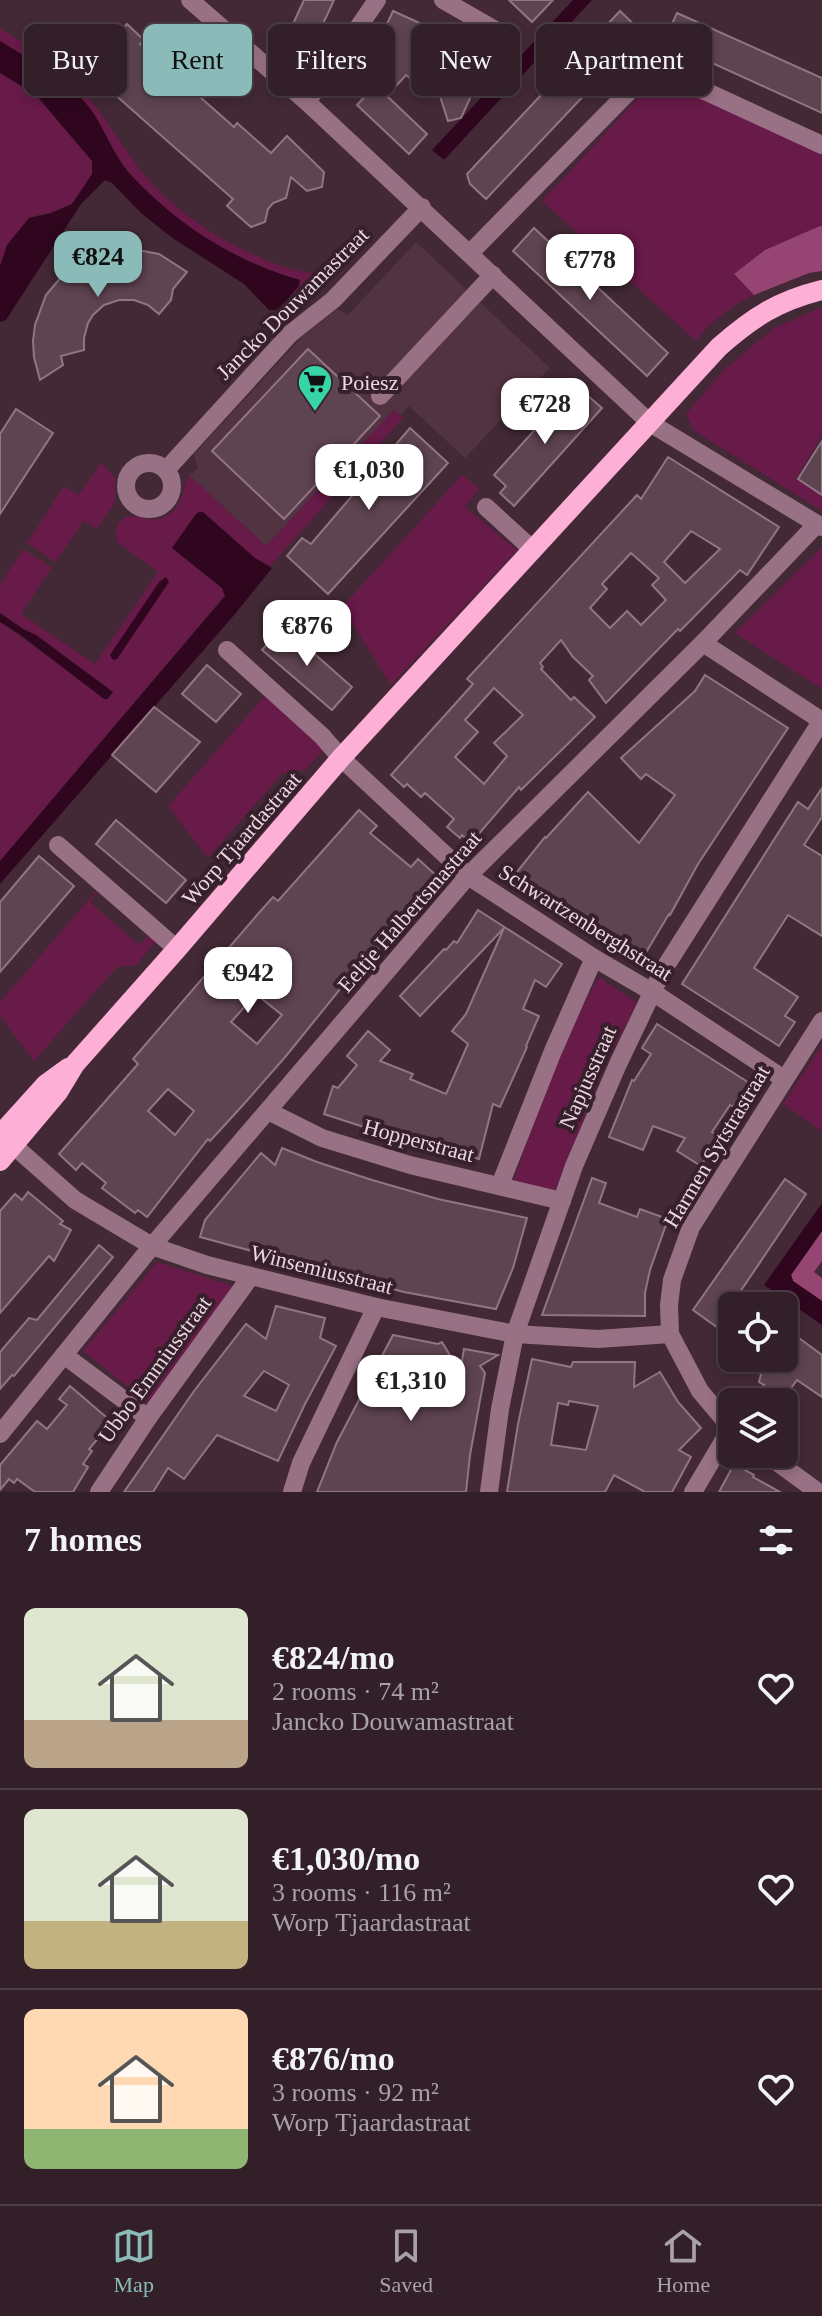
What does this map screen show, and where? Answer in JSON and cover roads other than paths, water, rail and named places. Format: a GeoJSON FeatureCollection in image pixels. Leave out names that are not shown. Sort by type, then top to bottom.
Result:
{"type":"FeatureCollection","features":[{"type":"Feature","properties":{"kind":"main road","name":"Worp Tjaardastraat"},"geometry":{"type":"LineString","coordinates":[[3,1142],[58,1092],[75,1064],[341,758],[719,347],[748,322],[791,298],[822,290]]}},
{"type":"Feature","properties":{"kind":"street"},"geometry":{"type":"LineString","coordinates":[[190,0],[422,207],[650,423],[820,525]]}},
{"type":"Feature","properties":{"kind":"street"},"geometry":{"type":"LineString","coordinates":[[307,102],[377,0]]}},
{"type":"Feature","properties":{"kind":"street"},"geometry":{"type":"LineString","coordinates":[[443,0],[485,24]]}},
{"type":"Feature","properties":{"kind":"street"},"geometry":{"type":"LineString","coordinates":[[470,253],[653,67],[822,145]]}},
{"type":"Feature","properties":{"kind":"street","name":"Jancko Douwamastraat"},"geometry":{"type":"LineString","coordinates":[[166,470],[290,334],[333,300],[422,207]]}},
{"type":"Feature","properties":{"kind":"street"},"geometry":{"type":"LineString","coordinates":[[380,396],[493,275]]}},
{"type":"Feature","properties":{"kind":"street"},"geometry":{"type":"LineString","coordinates":[[486,507],[532,549]]}},
{"type":"Feature","properties":{"kind":"street","name":"Eeltje Halbertsmastraat"},"geometry":{"type":"LineString","coordinates":[[0,1434],[152,1246],[468,876],[820,525]]}},
{"type":"Feature","properties":{"kind":"street"},"geometry":{"type":"LineString","coordinates":[[703,643],[822,720]]}},
{"type":"Feature","properties":{"kind":"street"},"geometry":{"type":"LineString","coordinates":[[227,650],[322,736],[341,758]]}},
{"type":"Feature","properties":{"kind":"street","name":"Napjusstraat"},"geometry":{"type":"LineString","coordinates":[[489,1492],[500,1409],[515,1334],[574,1166],[662,972],[822,720]]}},
{"type":"Feature","properties":{"kind":"street","name":"Schwartzenberghstraat"},"geometry":{"type":"LineString","coordinates":[[341,758],[468,876],[784,1079]]}},
{"type":"Feature","properties":{"kind":"street"},"geometry":{"type":"LineString","coordinates":[[58,845],[177,949]]}},
{"type":"Feature","properties":{"kind":"street","name":"Napjusstraat"},"geometry":{"type":"LineString","coordinates":[[500,1185],[594,958]]}},
{"type":"Feature","properties":{"kind":"street","name":"Harmen Sytstrastraat"},"geometry":{"type":"LineString","coordinates":[[718,1412],[700,1391],[670,1334],[672,1280],[691,1227],[822,1021]]}},
{"type":"Feature","properties":{"kind":"street","name":"Hopperstraat"},"geometry":{"type":"LineString","coordinates":[[268,1111],[322,1138],[410,1165],[562,1201]]}},
{"type":"Feature","properties":{"kind":"street","name":"Winsemiusstraat"},"geometry":{"type":"LineString","coordinates":[[3,1142],[75,1200],[152,1246],[207,1265],[376,1307],[515,1334],[598,1339],[670,1334]]}},
{"type":"Feature","properties":{"kind":"street","name":"Ubbo Emmiusstraat"},"geometry":{"type":"LineString","coordinates":[[99,1492],[148,1418],[251,1276]]}},
{"type":"Feature","properties":{"kind":"street"},"geometry":{"type":"LineString","coordinates":[[292,1492],[301,1463],[376,1307]]}},
{"type":"Feature","properties":{"kind":"street"},"geometry":{"type":"LineString","coordinates":[[64,1355],[148,1418]]}},
{"type":"Feature","properties":{"kind":"street"},"geometry":{"type":"LineString","coordinates":[[693,1492],[718,1451]]}},
{"type":"Feature","properties":{"kind":"street"},"geometry":{"type":"LineString","coordinates":[[785,1468],[818,1492]]}},
{"type":"Feature","properties":{"kind":"place","name":"Poiesz"},"geometry":{"type":"Point","coordinates":[315,413]}}]}
